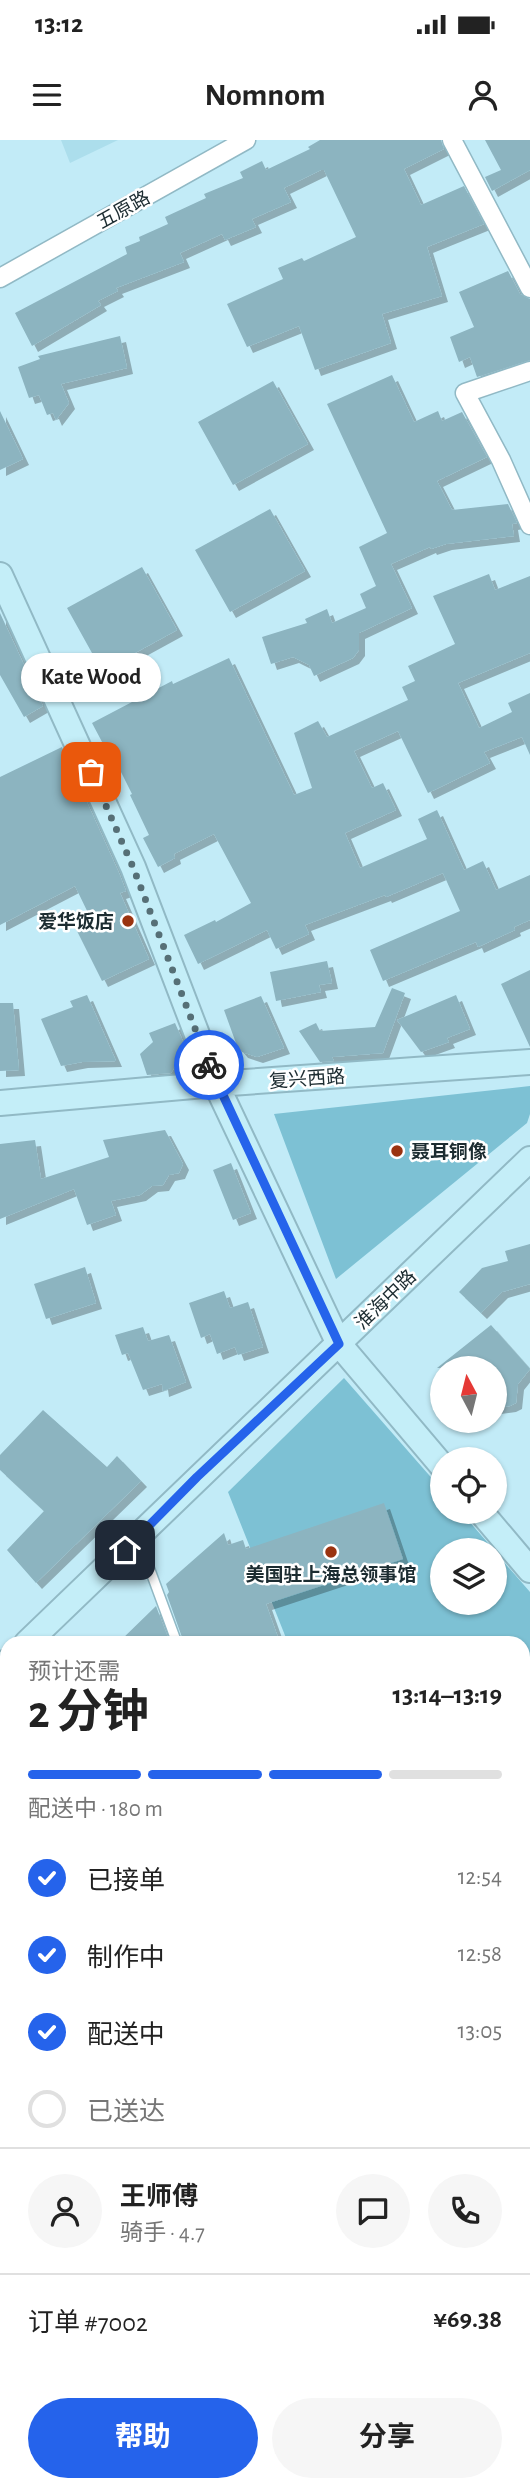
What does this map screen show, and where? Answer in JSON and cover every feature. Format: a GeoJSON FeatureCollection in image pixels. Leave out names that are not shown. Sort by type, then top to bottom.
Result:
{"type":"FeatureCollection","features":[{"type":"Feature","properties":{"kind":"street","name":"五原路"},"geometry":{"type":"LineString","coordinates":[[0,278],[246,140]]}},
{"type":"Feature","properties":{"kind":"street"},"geometry":{"type":"LineString","coordinates":[[452,140],[530,288]]}},
{"type":"Feature","properties":{"kind":"street"},"geometry":{"type":"LineString","coordinates":[[530,371],[465,393],[501,460],[530,525]]}},
{"type":"Feature","properties":{"kind":"street"},"geometry":{"type":"LineString","coordinates":[[0,575],[133,867],[216,1084],[339,1344],[430,1452]]}},
{"type":"Feature","properties":{"kind":"street","name":"复兴西路"},"geometry":{"type":"LineString","coordinates":[[0,1103],[216,1084],[530,1062]]}},
{"type":"Feature","properties":{"kind":"street","name":"淮海中路"},"geometry":{"type":"LineString","coordinates":[[34,1636],[530,1159]]}},
{"type":"Feature","properties":{"kind":"street"},"geometry":{"type":"LineString","coordinates":[[491,1524],[530,1570]]}},
{"type":"Feature","properties":{"kind":"lane"},"geometry":{"type":"LineString","coordinates":[[138,1537],[174,1636]]}},
{"type":"Feature","properties":{"kind":"shaded area"},"geometry":{"type":"Polygon","coordinates":[[[61,140],[118,140],[70,163],[61,140]]]}},
{"type":"Feature","properties":{"kind":"shaded area"},"geometry":{"type":"Polygon","coordinates":[[[530,1086],[530,1114],[527,1123],[336,1279],[274,1114],[530,1086]]]}},
{"type":"Feature","properties":{"kind":"shaded area"},"geometry":{"type":"Polygon","coordinates":[[[344,1378],[430,1476],[430,1524],[471,1524],[484,1538],[430,1538],[430,1615],[507,1615],[507,1566],[530,1592],[530,1636],[285,1636],[228,1492],[344,1378]]]}},
{"type":"Feature","properties":{"kind":"building"},"geometry":{"type":"Polygon","coordinates":[[[320,140],[441,140],[444,149],[404,169],[421,205],[464,186],[484,224],[427,247],[442,296],[382,314],[391,343],[315,370],[299,326],[247,347],[227,304],[283,279],[278,268],[302,258],[304,261],[356,237],[324,170],[321,170],[284,188],[291,202],[252,219],[256,227],[225,240],[222,234],[180,253],[184,262],[116,288],[118,291],[98,301],[101,305],[32,346],[15,313],[127,254],[125,247],[140,241],[139,237],[168,224],[165,217],[206,198],[204,194],[243,178],[240,172],[262,161],[266,170],[310,149],[308,147],[320,140]]]}},
{"type":"Feature","properties":{"kind":"building"},"geometry":{"type":"Polygon","coordinates":[[[485,140],[530,140],[530,170],[492,191],[485,177],[501,170],[485,140]]]}},
{"type":"Feature","properties":{"kind":"building"},"geometry":{"type":"Polygon","coordinates":[[[508,271],[520,294],[530,299],[530,360],[477,377],[470,357],[459,362],[450,337],[474,327],[459,292],[508,271]]]}},
{"type":"Feature","properties":{"kind":"building"},"geometry":{"type":"Polygon","coordinates":[[[120,336],[127,368],[61,384],[69,403],[56,420],[53,413],[47,415],[39,395],[29,398],[18,367],[40,359],[38,356],[120,336]]]}},
{"type":"Feature","properties":{"kind":"building"},"geometry":{"type":"Polygon","coordinates":[[[392,375],[414,422],[438,411],[442,421],[462,412],[487,457],[437,481],[452,510],[508,504],[517,523],[512,524],[514,536],[446,544],[431,549],[430,547],[391,564],[412,608],[359,633],[359,650],[353,658],[314,676],[309,665],[293,657],[271,664],[262,637],[307,623],[305,619],[327,609],[332,623],[366,608],[360,594],[376,586],[359,547],[387,533],[327,404],[392,375]]]}},
{"type":"Feature","properties":{"kind":"building"},"geometry":{"type":"Polygon","coordinates":[[[273,381],[308,444],[233,485],[198,422],[273,381]]]}},
{"type":"Feature","properties":{"kind":"building"},"geometry":{"type":"Polygon","coordinates":[[[0,411],[23,459],[0,470],[0,411]]]}},
{"type":"Feature","properties":{"kind":"building"},"geometry":{"type":"Polygon","coordinates":[[[270,509],[305,571],[230,612],[195,550],[270,509]]]}},
{"type":"Feature","properties":{"kind":"building"},"geometry":{"type":"Polygon","coordinates":[[[142,567],[177,630],[102,671],[67,608],[142,567]]]}},
{"type":"Feature","properties":{"kind":"building"},"geometry":{"type":"Polygon","coordinates":[[[489,574],[495,590],[530,576],[530,653],[458,683],[479,728],[512,712],[508,703],[530,693],[530,755],[522,737],[484,752],[490,763],[428,793],[398,731],[354,751],[372,788],[383,783],[396,810],[345,833],[360,868],[427,839],[418,819],[437,810],[464,870],[483,861],[496,890],[530,875],[530,920],[478,947],[476,942],[383,981],[370,950],[460,911],[443,873],[386,897],[385,895],[305,925],[309,934],[276,949],[267,930],[198,964],[184,935],[251,903],[214,834],[174,854],[175,858],[158,867],[143,838],[149,835],[130,795],[132,794],[92,723],[172,681],[173,684],[229,658],[294,795],[312,788],[294,733],[318,721],[327,737],[408,700],[402,687],[415,681],[408,666],[455,644],[433,596],[489,574]]]}},
{"type":"Feature","properties":{"kind":"building"},"geometry":{"type":"Polygon","coordinates":[[[0,613],[43,706],[24,717],[0,675],[0,613]]]}},
{"type":"Feature","properties":{"kind":"building"},"geometry":{"type":"Polygon","coordinates":[[[62,747],[119,873],[126,891],[120,893],[149,959],[102,981],[75,927],[91,919],[75,886],[0,925],[0,777],[62,747]]]}},
{"type":"Feature","properties":{"kind":"building"},"geometry":{"type":"Polygon","coordinates":[[[327,961],[332,983],[319,985],[321,992],[276,1001],[270,972],[327,961]]]}},
{"type":"Feature","properties":{"kind":"building"},"geometry":{"type":"Polygon","coordinates":[[[530,970],[530,1047],[501,984],[530,970]]]}},
{"type":"Feature","properties":{"kind":"building"},"geometry":{"type":"Polygon","coordinates":[[[392,988],[405,993],[383,1053],[332,1057],[334,1061],[320,1062],[299,1031],[316,1023],[320,1031],[375,1027],[392,988]]]}},
{"type":"Feature","properties":{"kind":"building"},"geometry":{"type":"Polygon","coordinates":[[[87,995],[116,1061],[61,1066],[41,1019],[73,1007],[70,1001],[87,995]]]}},
{"type":"Feature","properties":{"kind":"building"},"geometry":{"type":"Polygon","coordinates":[[[456,995],[470,1029],[447,1038],[449,1042],[421,1052],[397,1020],[456,995]]]}},
{"type":"Feature","properties":{"kind":"building"},"geometry":{"type":"Polygon","coordinates":[[[261,996],[284,1048],[257,1057],[242,1052],[237,1046],[224,1010],[261,996]]]}},
{"type":"Feature","properties":{"kind":"building"},"geometry":{"type":"Polygon","coordinates":[[[0,1003],[13,1003],[19,1070],[0,1071],[0,1003]]]}},
{"type":"Feature","properties":{"kind":"building"},"geometry":{"type":"Polygon","coordinates":[[[175,1023],[186,1048],[171,1073],[147,1075],[140,1054],[153,1042],[149,1033],[175,1023]]]}},
{"type":"Feature","properties":{"kind":"building"},"geometry":{"type":"Polygon","coordinates":[[[165,1130],[183,1164],[179,1173],[169,1175],[163,1185],[152,1186],[140,1195],[111,1201],[116,1215],[87,1225],[74,1189],[0,1219],[0,1144],[35,1140],[41,1179],[109,1157],[103,1140],[165,1130]]]}},
{"type":"Feature","properties":{"kind":"building"},"geometry":{"type":"Polygon","coordinates":[[[231,1163],[251,1213],[233,1220],[213,1170],[231,1163]]]}},
{"type":"Feature","properties":{"kind":"building"},"geometry":{"type":"Polygon","coordinates":[[[530,1244],[530,1284],[502,1292],[481,1313],[459,1292],[482,1268],[508,1261],[505,1251],[530,1244]]]}},
{"type":"Feature","properties":{"kind":"building"},"geometry":{"type":"Polygon","coordinates":[[[85,1267],[96,1303],[46,1319],[34,1284],[85,1267]]]}},
{"type":"Feature","properties":{"kind":"building"},"geometry":{"type":"Polygon","coordinates":[[[224,1291],[230,1308],[248,1302],[263,1347],[238,1355],[235,1347],[217,1354],[210,1334],[201,1338],[189,1303],[224,1291]]]}},
{"type":"Feature","properties":{"kind":"building"},"geometry":{"type":"Polygon","coordinates":[[[491,1325],[530,1369],[518,1384],[516,1403],[508,1406],[508,1356],[452,1356],[491,1325]]]}},
{"type":"Feature","properties":{"kind":"building"},"geometry":{"type":"Polygon","coordinates":[[[143,1327],[148,1341],[169,1335],[186,1382],[163,1391],[162,1384],[143,1390],[128,1353],[122,1355],[115,1335],[143,1327]]]}},
{"type":"Feature","properties":{"kind":"building"},"geometry":{"type":"Polygon","coordinates":[[[43,1410],[107,1467],[117,1456],[141,1481],[36,1583],[7,1550],[44,1511],[0,1470],[0,1455],[43,1410]]]}},
{"type":"Feature","properties":{"kind":"building"},"geometry":{"type":"Polygon","coordinates":[[[384,1503],[403,1559],[266,1604],[277,1636],[182,1636],[167,1595],[169,1592],[166,1584],[224,1533],[228,1545],[243,1540],[246,1549],[384,1503]]]}},
{"type":"Feature","properties":{"kind":"building"},"geometry":{"type":"Polygon","coordinates":[[[156,1606],[167,1636],[125,1636],[156,1606]]]}},
{"type":"Feature","properties":{"kind":"way so far"},"geometry":{"type":"LineString","coordinates":[[91,772],[133,867],[209,1065]]}},
{"type":"Feature","properties":{"kind":"place","name":"Kate Wood"},"geometry":{"type":"Point","coordinates":[91,772]}},
{"type":"Feature","properties":{"kind":"place","name":"爱华饭店"},"geometry":{"type":"Point","coordinates":[128,921]}},
{"type":"Feature","properties":{"kind":"place","name":"聂耳铜像"},"geometry":{"type":"Point","coordinates":[397,1151]}},
{"type":"Feature","properties":{"kind":"place","name":"美国驻上海总领事馆"},"geometry":{"type":"Point","coordinates":[331,1552]}},
{"type":"Feature","properties":{"kind":"route"},"geometry":{"type":"LineString","coordinates":[[125,1550],[197,1477],[339,1344],[209,1065]]}}]}
